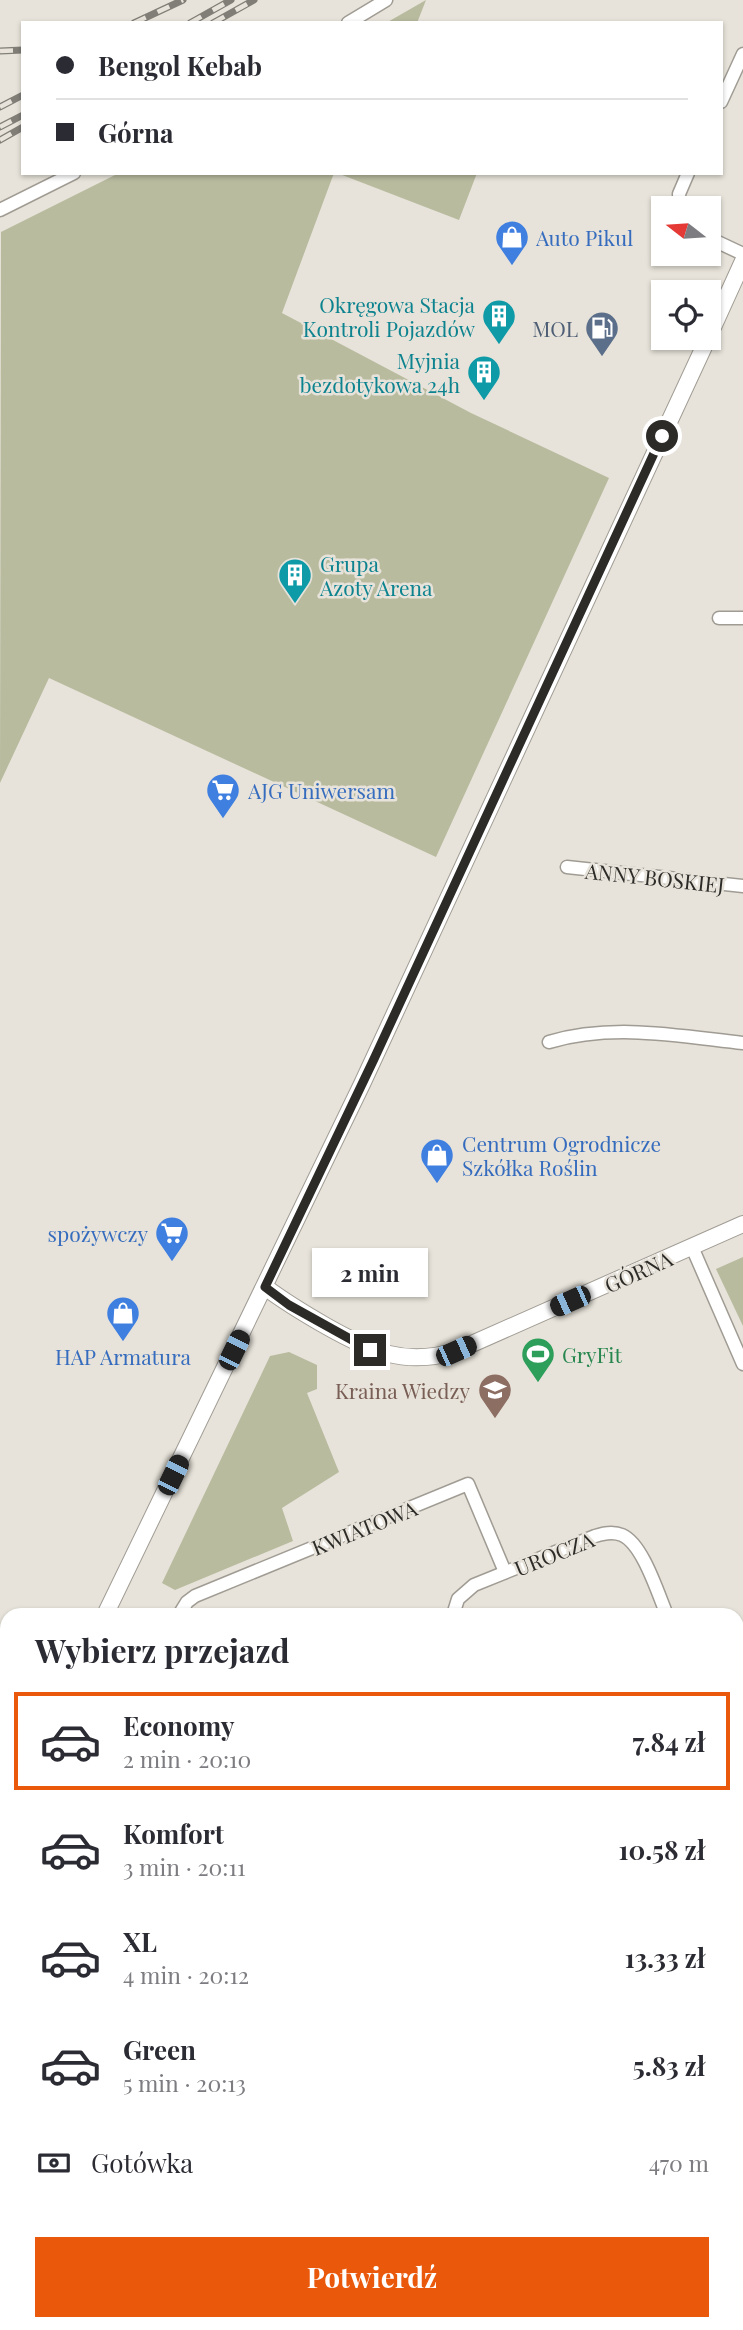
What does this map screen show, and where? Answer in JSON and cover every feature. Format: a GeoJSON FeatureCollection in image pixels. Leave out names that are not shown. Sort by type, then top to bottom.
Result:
{"type":"FeatureCollection","features":[{"type":"Feature","properties":{"kind":"main road"},"geometry":{"type":"LineString","coordinates":[[721,309],[743,261]]}},
{"type":"Feature","properties":{"kind":"main road"},"geometry":{"type":"LineString","coordinates":[[108,1608],[368,1072],[702,350]]}},
{"type":"Feature","properties":{"kind":"main road","name":"GÓRNA"},"geometry":{"type":"LineString","coordinates":[[265,1287],[289,1305],[370,1350],[401,1357],[428,1358],[456,1351],[743,1224]]}},
{"type":"Feature","properties":{"kind":"street"},"geometry":{"type":"LineString","coordinates":[[351,21],[386,0]]}},
{"type":"Feature","properties":{"kind":"street"},"geometry":{"type":"LineString","coordinates":[[723,98],[743,54]]}},
{"type":"Feature","properties":{"kind":"street"},"geometry":{"type":"LineString","coordinates":[[0,210],[70,175]]}},
{"type":"Feature","properties":{"kind":"street"},"geometry":{"type":"LineString","coordinates":[[679,196],[687,175]]}},
{"type":"Feature","properties":{"kind":"street"},"geometry":{"type":"LineString","coordinates":[[721,244],[743,254]]}},
{"type":"Feature","properties":{"kind":"street"},"geometry":{"type":"LineString","coordinates":[[719,618],[743,618]]}},
{"type":"Feature","properties":{"kind":"street","name":"ANNY BOSKIEJ"},"geometry":{"type":"LineString","coordinates":[[567,867],[743,886]]}},
{"type":"Feature","properties":{"kind":"street"},"geometry":{"type":"LineString","coordinates":[[549,1042],[567,1036],[600,1032],[641,1032],[743,1043]]}},
{"type":"Feature","properties":{"kind":"street"},"geometry":{"type":"LineString","coordinates":[[692,1247],[743,1364]]}},
{"type":"Feature","properties":{"kind":"street","name":"KWIATOWA"},"geometry":{"type":"LineString","coordinates":[[183,1608],[195,1596],[468,1485],[505,1572]]}},
{"type":"Feature","properties":{"kind":"street","name":"UROCZA"},"geometry":{"type":"LineString","coordinates":[[455,1608],[458,1599],[474,1586],[595,1536],[618,1533],[636,1547],[664,1608]]}},
{"type":"Feature","properties":{"kind":"green space"},"geometry":{"type":"Polygon","coordinates":[[[426,0],[418,21],[389,21],[426,0]]]}},
{"type":"Feature","properties":{"kind":"green space"},"geometry":{"type":"Polygon","coordinates":[[[115,175],[333,175],[282,313],[471,413],[609,478],[436,857],[49,678],[0,783],[1,232],[115,175]]]}},
{"type":"Feature","properties":{"kind":"green space"},"geometry":{"type":"Polygon","coordinates":[[[342,175],[476,175],[459,220],[342,175]]]}},
{"type":"Feature","properties":{"kind":"green space"},"geometry":{"type":"Polygon","coordinates":[[[743,1257],[743,1326],[716,1269],[743,1257]]]}},
{"type":"Feature","properties":{"kind":"green space"},"geometry":{"type":"Polygon","coordinates":[[[289,1352],[317,1365],[317,1389],[307,1393],[339,1472],[282,1508],[293,1541],[175,1590],[162,1583],[270,1356],[289,1352]]]}},
{"type":"Feature","properties":{"kind":"railway"},"geometry":{"type":"LineString","coordinates":[[138,21],[183,0]]}},
{"type":"Feature","properties":{"kind":"railway"},"geometry":{"type":"LineString","coordinates":[[194,21],[231,0]]}},
{"type":"Feature","properties":{"kind":"railway"},"geometry":{"type":"LineString","coordinates":[[217,21],[254,0]]}},
{"type":"Feature","properties":{"kind":"railway"},"geometry":{"type":"LineString","coordinates":[[0,51],[21,50]]}},
{"type":"Feature","properties":{"kind":"railway"},"geometry":{"type":"LineString","coordinates":[[0,107],[21,96]]}},
{"type":"Feature","properties":{"kind":"railway"},"geometry":{"type":"LineString","coordinates":[[0,127],[21,116]]}},
{"type":"Feature","properties":{"kind":"railway"},"geometry":{"type":"LineString","coordinates":[[0,140],[21,128]]}},
{"type":"Feature","properties":{"kind":"place","name":"Auto Pikul"},"geometry":{"type":"Point","coordinates":[512,267]}},
{"type":"Feature","properties":{"kind":"place","name":"Okręgowa Stacja Kontroli Pojazdów"},"geometry":{"type":"Point","coordinates":[499,346]}},
{"type":"Feature","properties":{"kind":"place","name":"MOL"},"geometry":{"type":"Point","coordinates":[602,358]}},
{"type":"Feature","properties":{"kind":"place","name":"Myjnia bezdotykowa 24h"},"geometry":{"type":"Point","coordinates":[484,402]}},
{"type":"Feature","properties":{"kind":"place","name":"Grupa Azoty Arena"},"geometry":{"type":"Point","coordinates":[295,605]}},
{"type":"Feature","properties":{"kind":"place","name":"AJG Uniwersam"},"geometry":{"type":"Point","coordinates":[223,820]}},
{"type":"Feature","properties":{"kind":"place","name":"Centrum Ogrodnicze Szkółka Roślin"},"geometry":{"type":"Point","coordinates":[437,1185]}},
{"type":"Feature","properties":{"kind":"place","name":"spożywczy"},"geometry":{"type":"Point","coordinates":[172,1263]}},
{"type":"Feature","properties":{"kind":"place","name":"HAP Armatura"},"geometry":{"type":"Point","coordinates":[123,1343]}},
{"type":"Feature","properties":{"kind":"place","name":"GryFit"},"geometry":{"type":"Point","coordinates":[538,1384]}},
{"type":"Feature","properties":{"kind":"place","name":"Kraina Wiedzy"},"geometry":{"type":"Point","coordinates":[495,1420]}},
{"type":"Feature","properties":{"kind":"route"},"geometry":{"type":"LineString","coordinates":[[370,1350],[289,1305],[265,1287],[374,1059],[662,436]]}}]}
